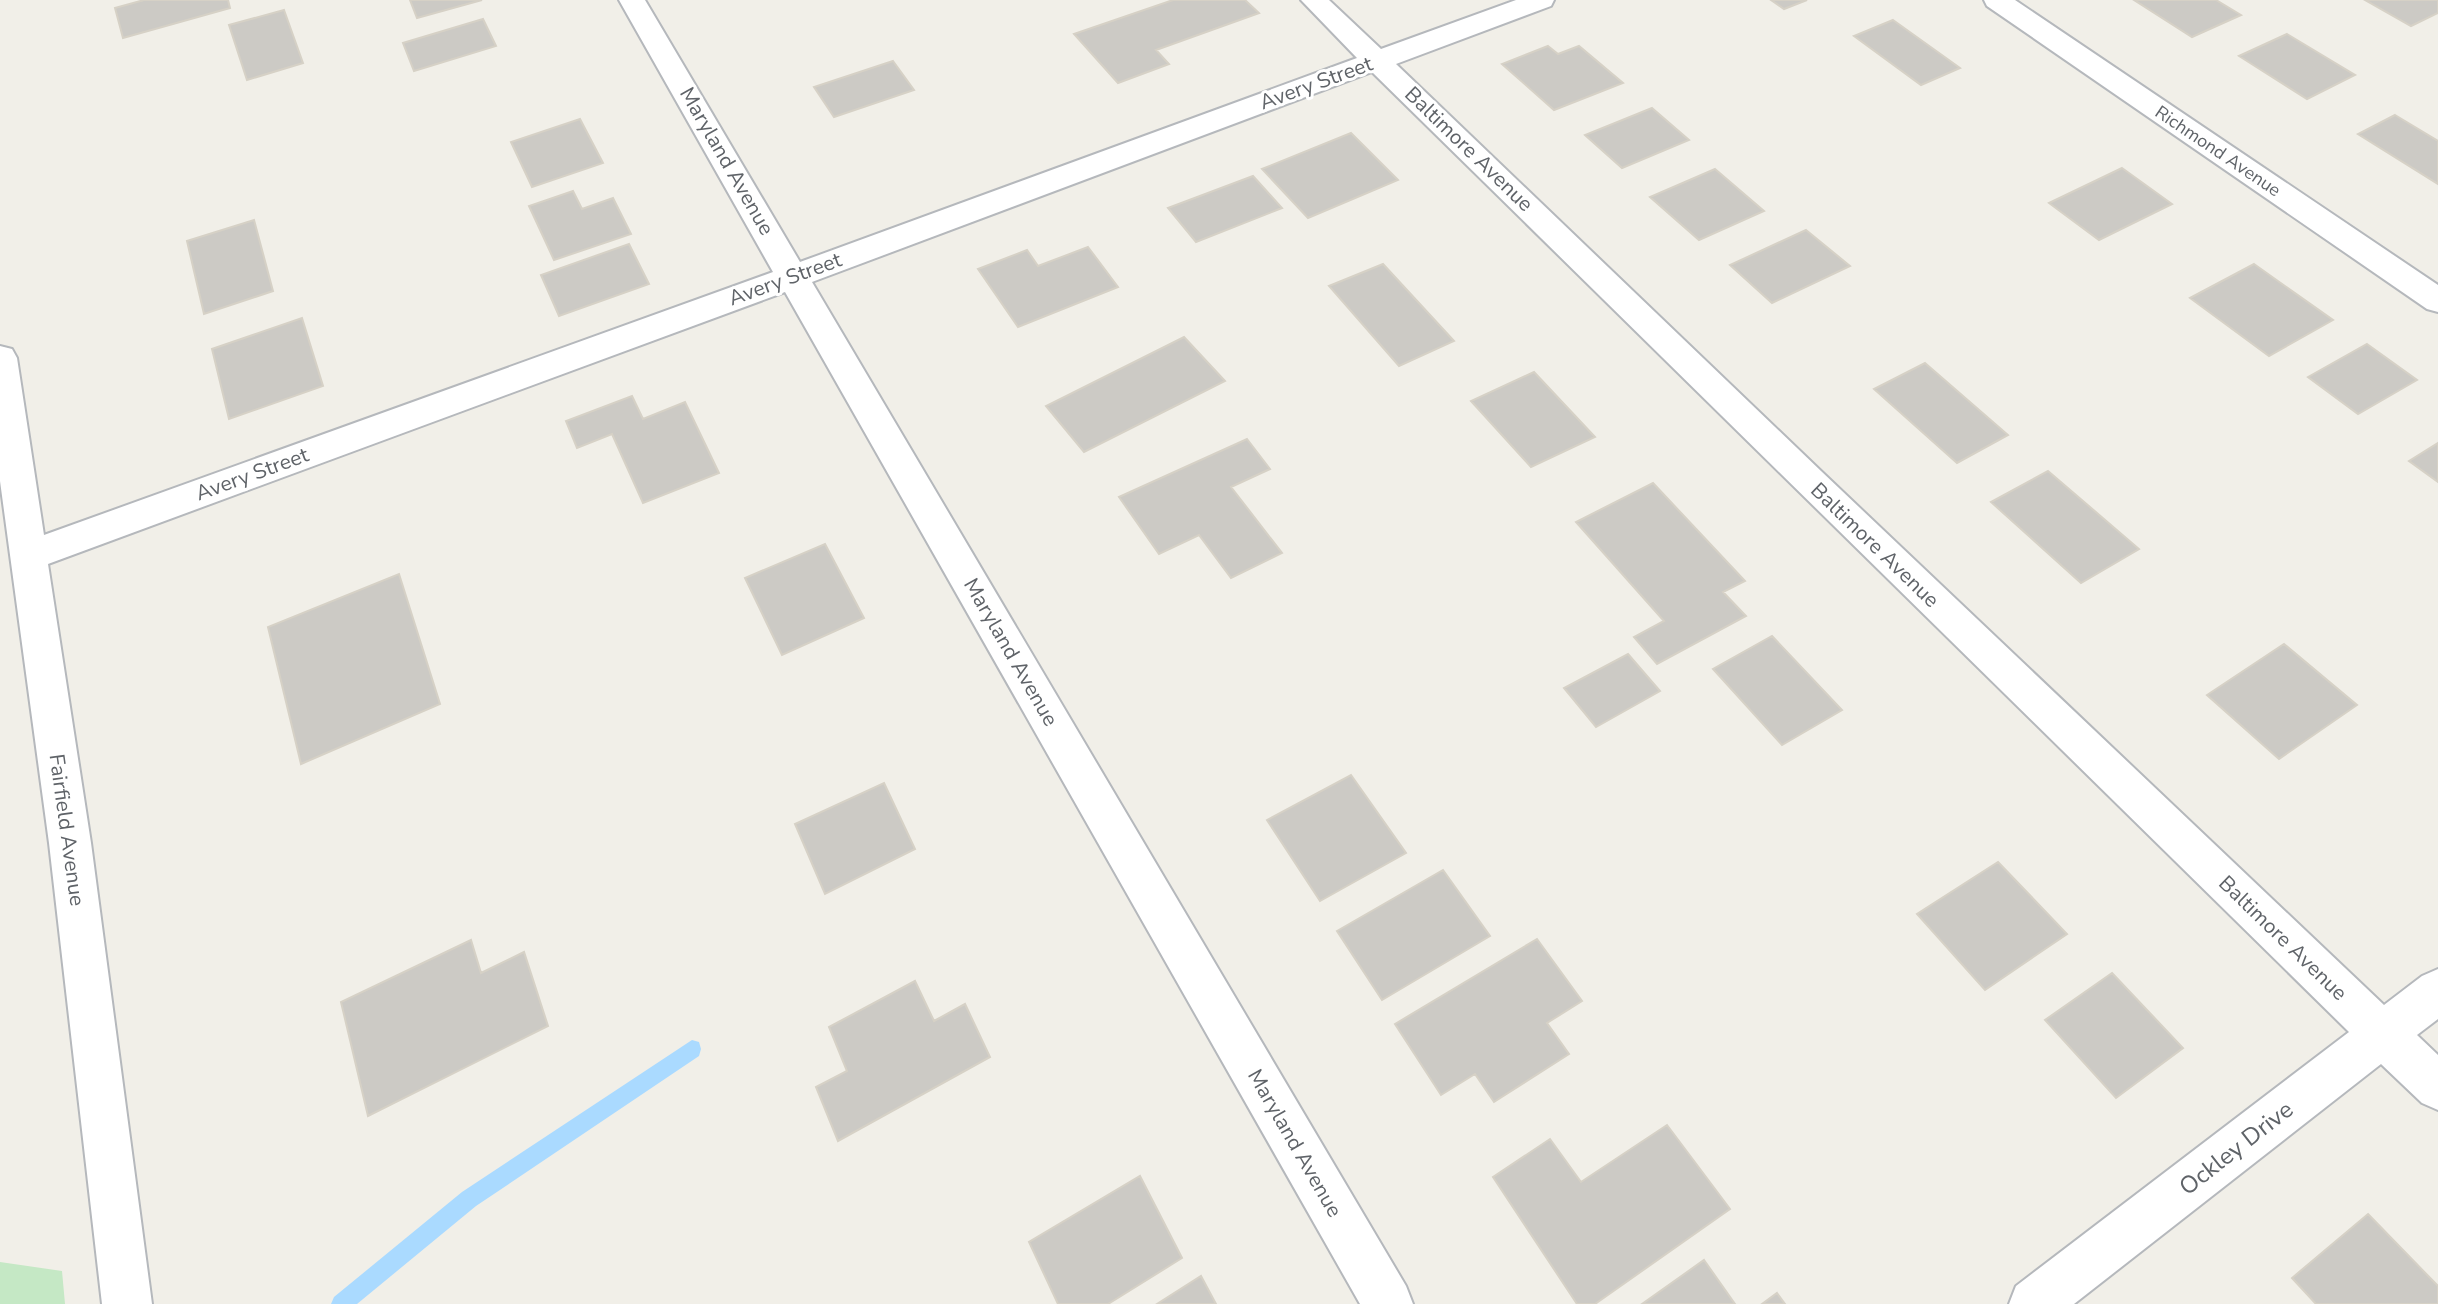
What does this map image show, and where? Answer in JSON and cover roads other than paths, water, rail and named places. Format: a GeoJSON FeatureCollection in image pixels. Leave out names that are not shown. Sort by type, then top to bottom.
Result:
{"type":"FeatureCollection","features":[{"type":"Feature","properties":{"kind":"street","name":"Maryland Avenue"},"geometry":{"type":"LineString","coordinates":[[632,0],[1388,1304]]}},
{"type":"Feature","properties":{"kind":"street","name":"Baltimore Avenue"},"geometry":{"type":"LineString","coordinates":[[1314,0],[1798,472],[2438,1087]]}},
{"type":"Feature","properties":{"kind":"street","name":"Avery Street"},"geometry":{"type":"LineString","coordinates":[[27,556],[505,384],[1541,0]]}},
{"type":"Feature","properties":{"kind":"street","name":"Richmond Avenue"},"geometry":{"type":"LineString","coordinates":[[1997,0],[2438,301]]}},
{"type":"Feature","properties":{"kind":"street","name":"Fairfield Avenue"},"geometry":{"type":"LineString","coordinates":[[0,358],[70,844],[127,1304]]}},
{"type":"Feature","properties":{"kind":"street","name":"Ockley Drive"},"geometry":{"type":"LineString","coordinates":[[2034,1304],[2438,991]]}},
{"type":"Feature","properties":{"kind":"waterway"},"geometry":{"type":"LineString","coordinates":[[341,1304],[469,1199],[692,1049]]}}]}
